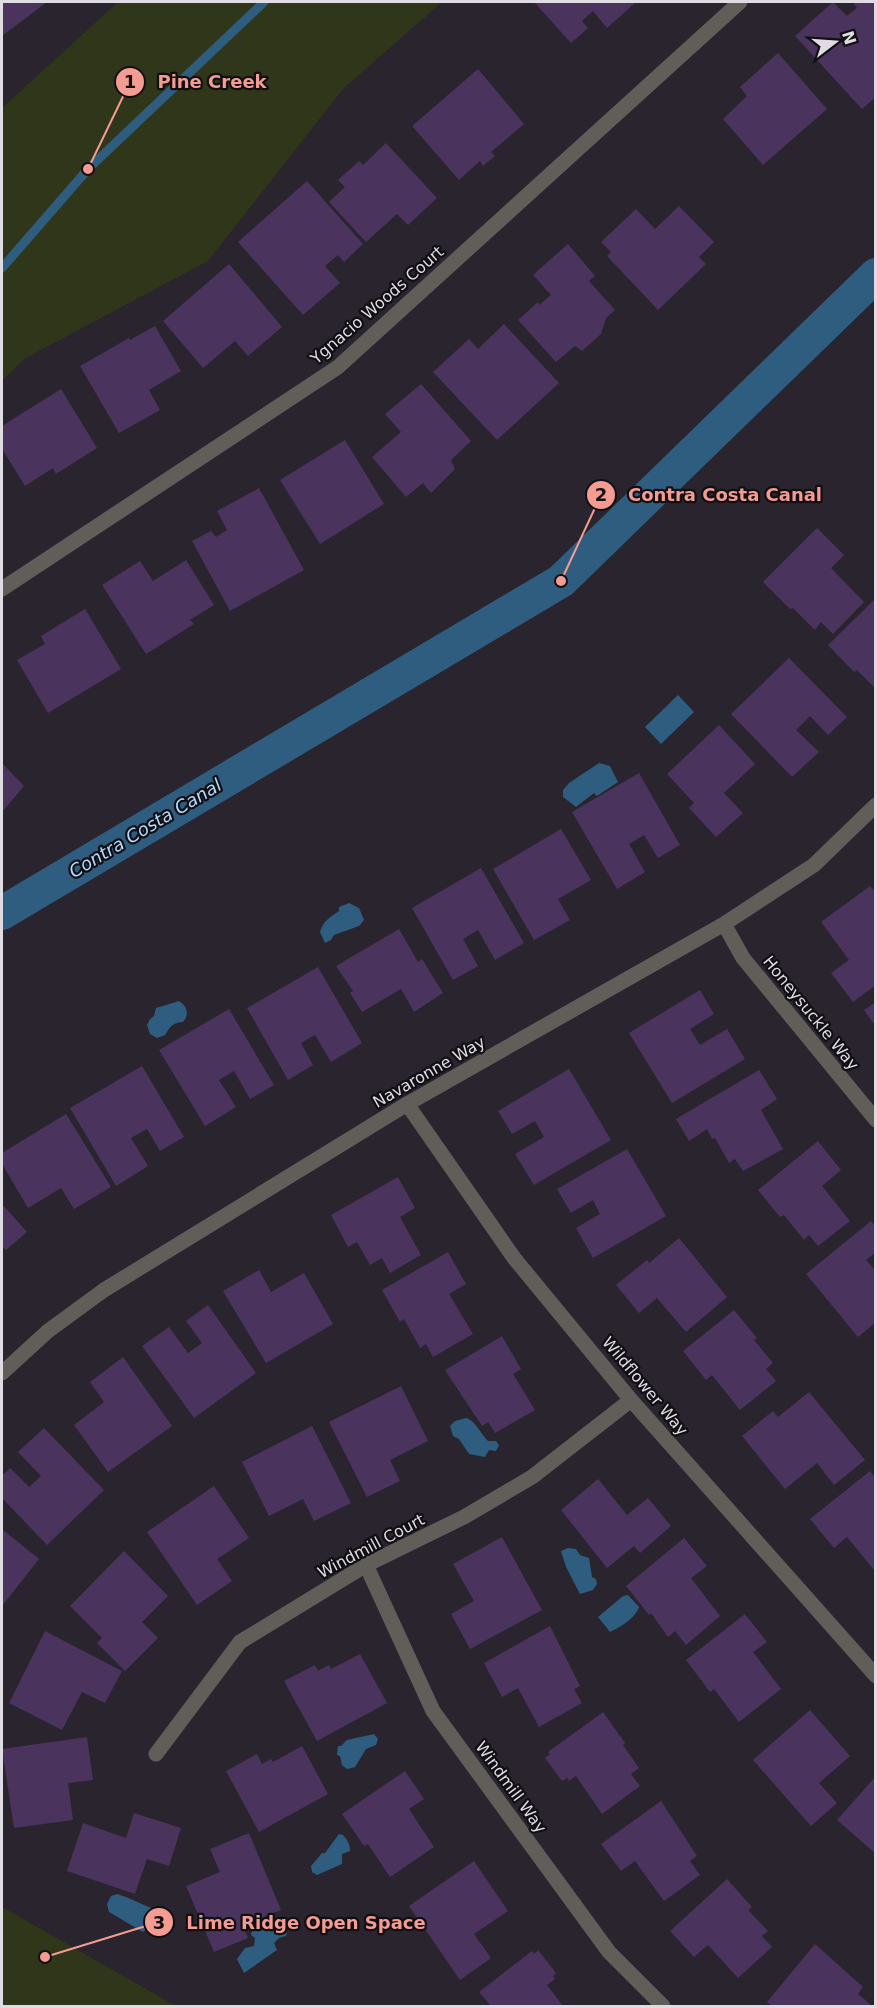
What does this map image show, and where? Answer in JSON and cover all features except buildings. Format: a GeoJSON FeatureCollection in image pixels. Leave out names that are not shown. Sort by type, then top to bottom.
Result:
{"type":"FeatureCollection","features":[{"type":"Feature","properties":{"kind":"street","name":"Ygnacio Woods Court"},"geometry":{"type":"LineString","coordinates":[[2,588],[338,367],[740,2]]}},
{"type":"Feature","properties":{"kind":"street","name":"Navaronne Way"},"geometry":{"type":"LineString","coordinates":[[2,1373],[48,1330],[104,1290],[408,1104],[724,924],[813,865],[876,805]]}},
{"type":"Feature","properties":{"kind":"street","name":"Honeysuckle Way"},"geometry":{"type":"LineString","coordinates":[[724,924],[743,958],[876,1120]]}},
{"type":"Feature","properties":{"kind":"street","name":"Wildflower Way"},"geometry":{"type":"LineString","coordinates":[[408,1104],[514,1258],[631,1400],[876,1676]]}},
{"type":"Feature","properties":{"kind":"street","name":"Windmill Court"},"geometry":{"type":"LineString","coordinates":[[156,1754],[240,1642],[366,1565],[464,1518],[532,1477],[631,1400]]}},
{"type":"Feature","properties":{"kind":"street","name":"Windmill Way"},"geometry":{"type":"LineString","coordinates":[[366,1565],[433,1711],[609,1952],[663,2007]]}},
{"type":"Feature","properties":{"kind":"green space"},"geometry":{"type":"Polygon","coordinates":[[[118,2],[442,2],[343,89],[208,261],[24,359],[2,381],[2,108],[118,2]]]}},
{"type":"Feature","properties":{"kind":"green space"},"geometry":{"type":"Polygon","coordinates":[[[2,1907],[176,2006],[2,2006],[2,1907]]]}},
{"type":"Feature","properties":{"kind":"water"},"geometry":{"type":"Polygon","coordinates":[[[678,695],[694,712],[661,744],[645,727],[678,695]]]}},
{"type":"Feature","properties":{"kind":"water"},"geometry":{"type":"Polygon","coordinates":[[[599,763],[610,766],[618,782],[597,796],[594,793],[576,807],[563,797],[563,790],[569,783],[599,763]]]}},
{"type":"Feature","properties":{"kind":"water"},"geometry":{"type":"Polygon","coordinates":[[[349,903],[359,908],[364,920],[359,926],[334,935],[325,943],[320,932],[323,925],[339,911],[339,907],[349,903]]]}},
{"type":"Feature","properties":{"kind":"water"},"geometry":{"type":"Polygon","coordinates":[[[179,1001],[187,1010],[183,1022],[174,1024],[165,1035],[157,1038],[150,1034],[147,1025],[154,1016],[156,1008],[179,1001]]]}},
{"type":"Feature","properties":{"kind":"water"},"geometry":{"type":"Polygon","coordinates":[[[466,1418],[475,1424],[488,1441],[496,1441],[499,1445],[496,1451],[489,1450],[485,1457],[469,1454],[459,1439],[453,1436],[450,1426],[455,1421],[466,1418]]]}},
{"type":"Feature","properties":{"kind":"water"},"geometry":{"type":"Polygon","coordinates":[[[568,1548],[576,1549],[580,1555],[589,1558],[592,1577],[596,1579],[597,1584],[593,1590],[580,1594],[566,1567],[561,1551],[568,1548]]]}},
{"type":"Feature","properties":{"kind":"water"},"geometry":{"type":"Polygon","coordinates":[[[628,1595],[639,1607],[627,1622],[610,1632],[598,1617],[623,1596],[628,1595]]]}},
{"type":"Feature","properties":{"kind":"water"},"geometry":{"type":"Polygon","coordinates":[[[374,1734],[378,1739],[376,1745],[366,1749],[355,1767],[347,1769],[342,1765],[340,1756],[337,1755],[338,1746],[347,1740],[374,1734]]]}},
{"type":"Feature","properties":{"kind":"water"},"geometry":{"type":"Polygon","coordinates":[[[339,1834],[346,1839],[350,1849],[342,1854],[342,1864],[317,1875],[312,1872],[311,1866],[322,1853],[325,1853],[339,1834]]]}},
{"type":"Feature","properties":{"kind":"water"},"geometry":{"type":"Polygon","coordinates":[[[117,1894],[154,1909],[152,1916],[154,1923],[143,1932],[109,1912],[107,1904],[111,1896],[117,1894]]]}},
{"type":"Feature","properties":{"kind":"water"},"geometry":{"type":"Polygon","coordinates":[[[275,1924],[287,1933],[286,1936],[274,1943],[277,1950],[244,1973],[237,1959],[245,1948],[254,1946],[255,1938],[251,1935],[252,1930],[259,1928],[261,1930],[275,1924]]]}},
{"type":"Feature","properties":{"kind":"waterway"},"geometry":{"type":"LineString","coordinates":[[2,268],[88,169],[264,2]]}},
{"type":"Feature","properties":{"kind":"waterway","name":"Contra Costa Canal"},"geometry":{"type":"LineString","coordinates":[[2,913],[561,581],[876,275]]}},
{"type":"Feature","properties":{"kind":"place","name":"Pine Creek"},"geometry":{"type":"Point","coordinates":[88,169]}},
{"type":"Feature","properties":{"kind":"place","name":"Contra Costa Canal"},"geometry":{"type":"Point","coordinates":[561,581]}},
{"type":"Feature","properties":{"kind":"place","name":"Lime Ridge Open Space"},"geometry":{"type":"Point","coordinates":[45,1957]}}]}
